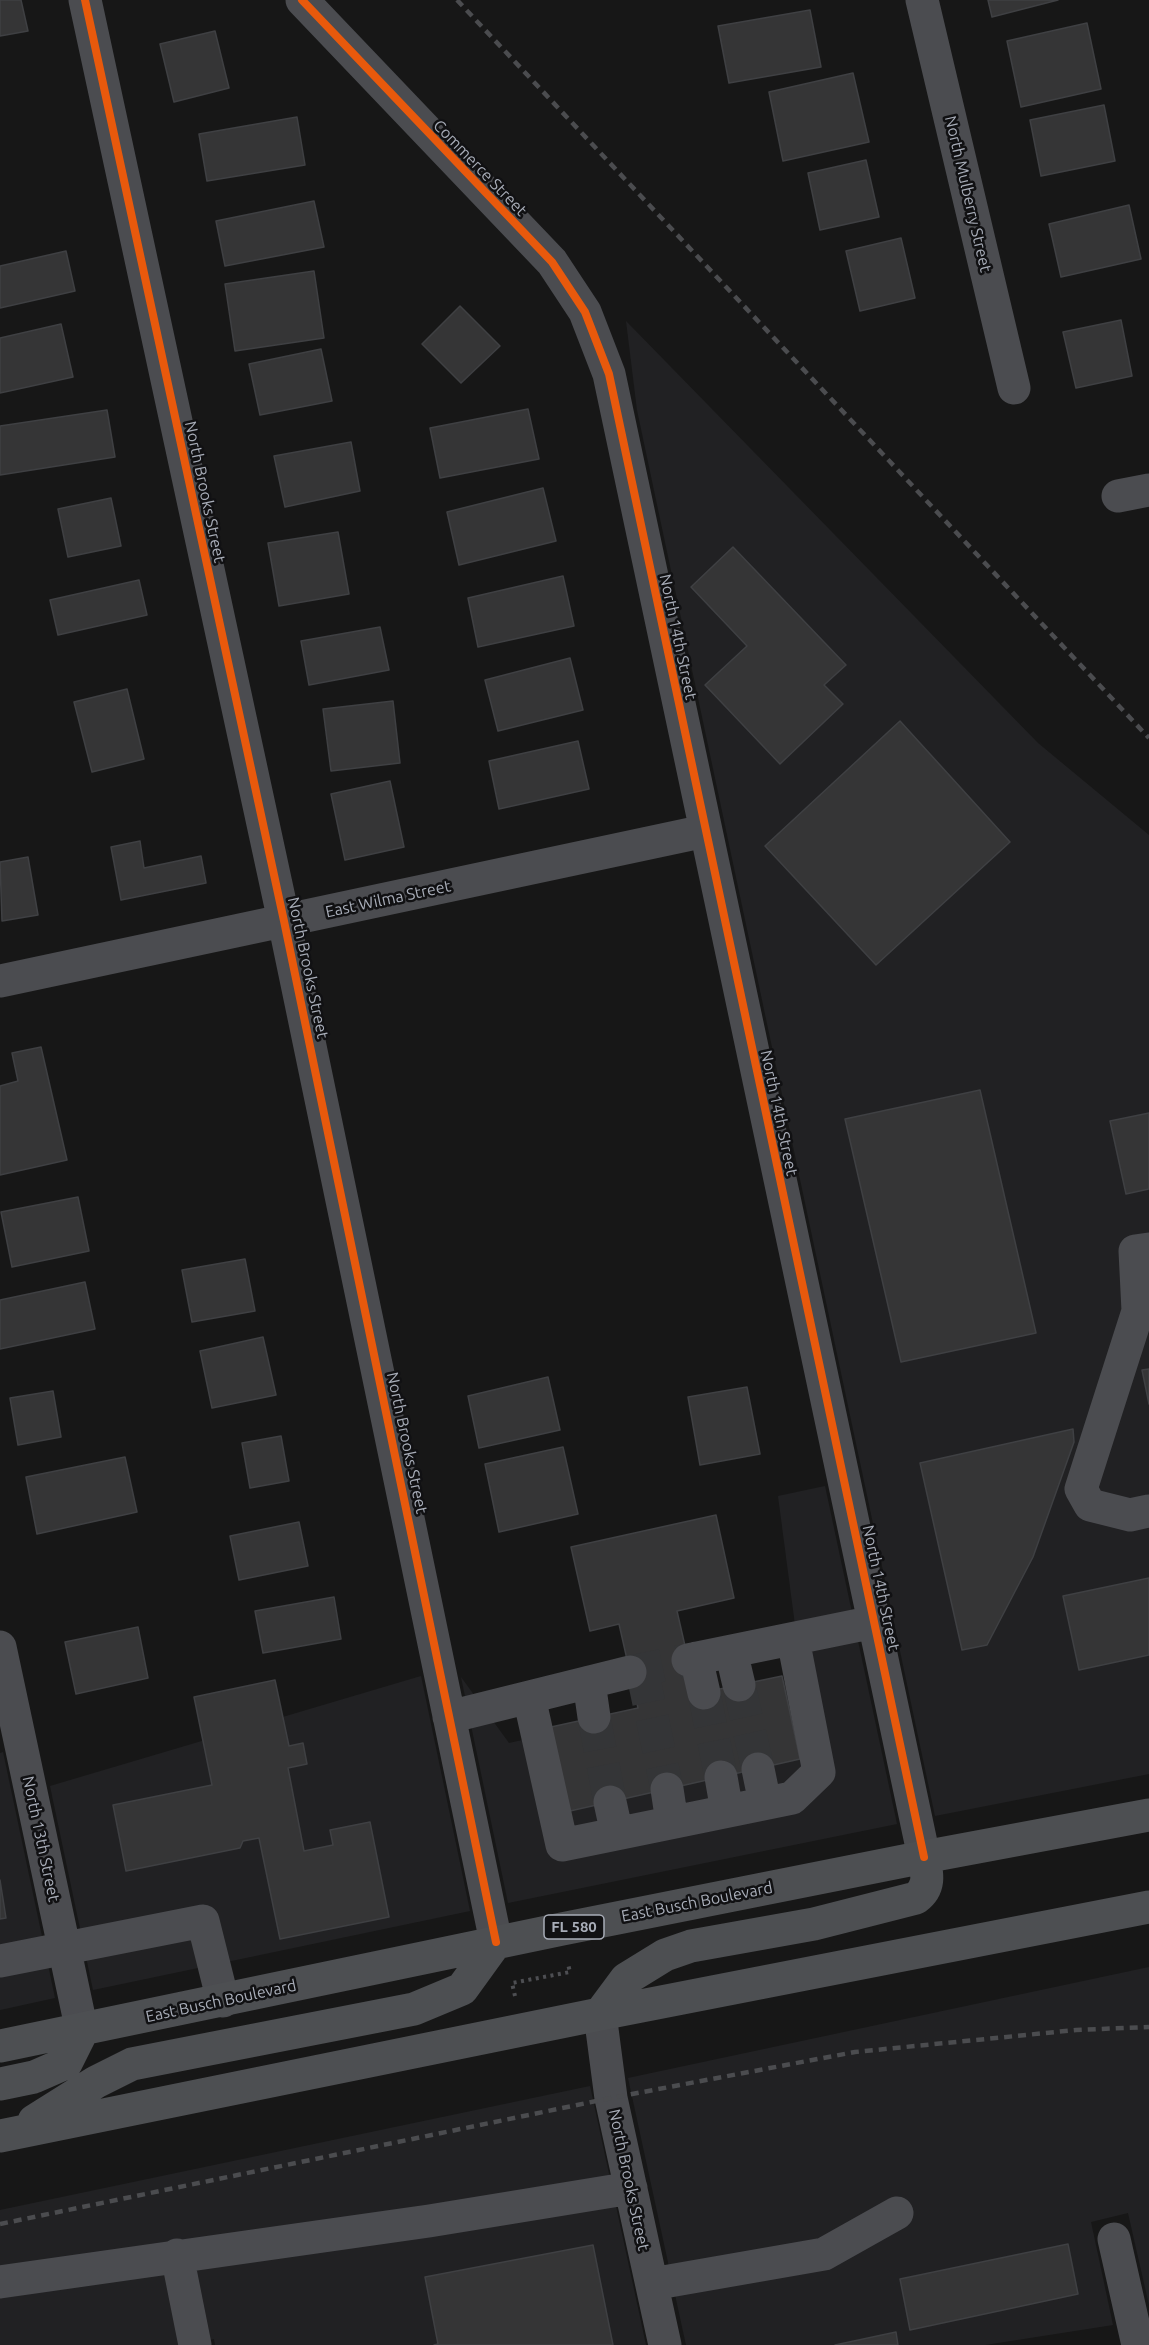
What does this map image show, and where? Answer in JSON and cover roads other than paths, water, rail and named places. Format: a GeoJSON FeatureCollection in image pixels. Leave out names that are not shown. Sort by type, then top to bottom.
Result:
{"type":"FeatureCollection","features":[{"type":"Feature","properties":{"kind":"main road","name":"East Busch Boulevard"},"geometry":{"type":"LineString","coordinates":[[0,2046],[82,2031],[496,1942],[1149,1815]]}},
{"type":"Feature","properties":{"kind":"main road"},"geometry":{"type":"LineString","coordinates":[[600,2014],[626,1978],[666,1955],[692,1946],[814,1924],[915,1898],[922,1893],[928,1878],[924,1857]]}},
{"type":"Feature","properties":{"kind":"main road"},"geometry":{"type":"LineString","coordinates":[[9,2134],[600,2014],[1149,1907]]}},
{"type":"Feature","properties":{"kind":"main road"},"geometry":{"type":"LineString","coordinates":[[9,2134],[96,2082],[132,2064],[414,2009],[462,1989],[496,1942]]}},
{"type":"Feature","properties":{"kind":"main road"},"geometry":{"type":"LineString","coordinates":[[0,2084],[34,2077],[66,2063],[82,2031]]}},
{"type":"Feature","properties":{"kind":"street","name":"North Brooks Street"},"geometry":{"type":"LineString","coordinates":[[85,0],[284,921],[496,1942]]}},
{"type":"Feature","properties":{"kind":"street","name":"Commerce Street"},"geometry":{"type":"LineString","coordinates":[[302,0],[552,262],[585,312],[609,374]]}},
{"type":"Feature","properties":{"kind":"street","name":"North Mulberry Street"},"geometry":{"type":"LineString","coordinates":[[922,0],[1014,388]]}},
{"type":"Feature","properties":{"kind":"street","name":"North 14th Street"},"geometry":{"type":"LineString","coordinates":[[609,374],[924,1857]]}},
{"type":"Feature","properties":{"kind":"street"},"geometry":{"type":"LineString","coordinates":[[1118,496],[1149,490]]}},
{"type":"Feature","properties":{"kind":"street","name":"East Wilma Street"},"geometry":{"type":"LineString","coordinates":[[0,981],[705,831]]}},
{"type":"Feature","properties":{"kind":"street"},"geometry":{"type":"LineString","coordinates":[[1149,1248],[1135,1251],[1138,1311],[1081,1489],[1090,1504],[1130,1515],[1149,1511]]}},
{"type":"Feature","properties":{"kind":"street"},"geometry":{"type":"LineString","coordinates":[[704,1693],[692,1659],[874,1622]]}},
{"type":"Feature","properties":{"kind":"street"},"geometry":{"type":"LineString","coordinates":[[529,1697],[562,1845],[792,1798],[819,1772],[793,1638]]}},
{"type":"Feature","properties":{"kind":"street","name":"North 13th Street"},"geometry":{"type":"LineString","coordinates":[[0,1647],[82,2031]]}},
{"type":"Feature","properties":{"kind":"street"},"geometry":{"type":"LineString","coordinates":[[731,1651],[739,1685]]}},
{"type":"Feature","properties":{"kind":"street"},"geometry":{"type":"LineString","coordinates":[[449,1717],[630,1672]]}},
{"type":"Feature","properties":{"kind":"street"},"geometry":{"type":"LineString","coordinates":[[589,1683],[594,1717]]}},
{"type":"Feature","properties":{"kind":"street"},"geometry":{"type":"LineString","coordinates":[[758,1769],[765,1803]]}},
{"type":"Feature","properties":{"kind":"street"},"geometry":{"type":"LineString","coordinates":[[721,1777],[727,1811]]}},
{"type":"Feature","properties":{"kind":"street"},"geometry":{"type":"LineString","coordinates":[[667,1789],[672,1822]]}},
{"type":"Feature","properties":{"kind":"street"},"geometry":{"type":"LineString","coordinates":[[610,1802],[617,1834]]}},
{"type":"Feature","properties":{"kind":"street"},"geometry":{"type":"LineString","coordinates":[[0,1961],[203,1921],[223,2001]]}},
{"type":"Feature","properties":{"kind":"street","name":"North Brooks Street"},"geometry":{"type":"LineString","coordinates":[[600,2014],[611,2098],[665,2345]]}},
{"type":"Feature","properties":{"kind":"street"},"geometry":{"type":"LineString","coordinates":[[0,2282],[177,2255],[429,2222],[631,2188]]}},
{"type":"Feature","properties":{"kind":"street"},"geometry":{"type":"LineString","coordinates":[[652,2284],[824,2254],[897,2213]]}},
{"type":"Feature","properties":{"kind":"street"},"geometry":{"type":"LineString","coordinates":[[1114,2239],[1138,2345]]}},
{"type":"Feature","properties":{"kind":"street"},"geometry":{"type":"LineString","coordinates":[[177,2255],[195,2345]]}},
{"type":"Feature","properties":{"kind":"tunnel"},"geometry":{"type":"LineString","coordinates":[[630,1672],[688,1660]]}},
{"type":"Feature","properties":{"kind":"tunnel"},"geometry":{"type":"LineString","coordinates":[[642,1670],[667,1789]]}},
{"type":"Feature","properties":{"kind":"tunnel"},"geometry":{"type":"LineString","coordinates":[[739,1685],[758,1769]]}},
{"type":"Feature","properties":{"kind":"tunnel"},"geometry":{"type":"LineString","coordinates":[[704,1693],[721,1777]]}},
{"type":"Feature","properties":{"kind":"tunnel"},"geometry":{"type":"LineString","coordinates":[[594,1717],[610,1802]]}},
{"type":"Feature","properties":{"kind":"railway"},"geometry":{"type":"LineString","coordinates":[[457,0],[1149,738]]}},
{"type":"Feature","properties":{"kind":"railway"},"geometry":{"type":"LineString","coordinates":[[0,2224],[611,2098],[855,2052],[1076,2030],[1149,2027]]}}]}
